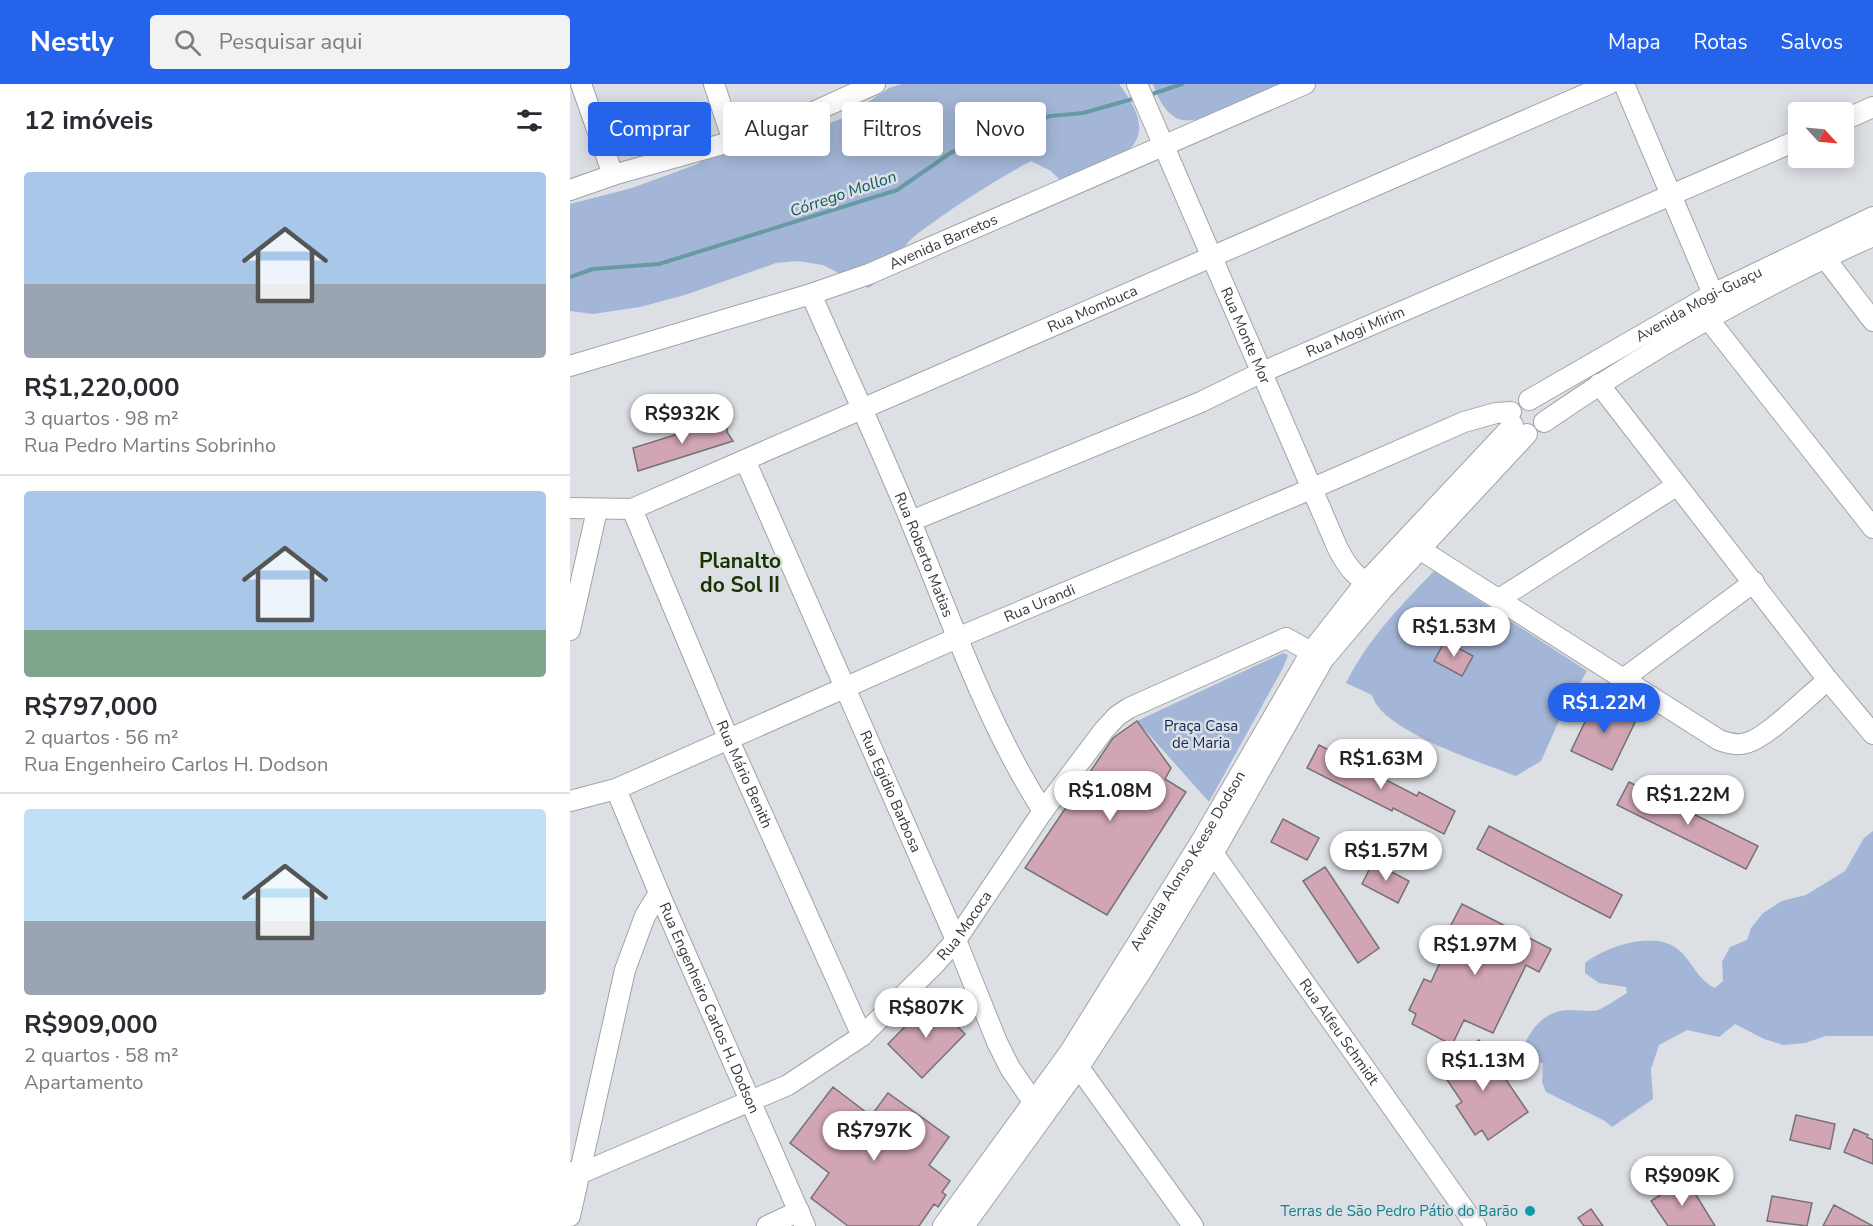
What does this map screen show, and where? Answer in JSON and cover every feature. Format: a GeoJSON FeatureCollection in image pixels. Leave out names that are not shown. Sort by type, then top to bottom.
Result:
{"type":"FeatureCollection","features":[{"type":"Feature","properties":{"kind":"street"},"geometry":{"type":"LineString","coordinates":[[581,84],[613,175]]}},
{"type":"Feature","properties":{"kind":"street"},"geometry":{"type":"LineString","coordinates":[[714,84],[723,111]]}},
{"type":"Feature","properties":{"kind":"street","name":"Rua Monte Mor"},"geometry":{"type":"LineString","coordinates":[[1137,84],[1213,257],[1260,373],[1345,563],[1374,586]]}},
{"type":"Feature","properties":{"kind":"street","name":"Avenida Barretos"},"geometry":{"type":"LineString","coordinates":[[570,366],[811,294],[869,274],[1162,139],[1305,84]]}},
{"type":"Feature","properties":{"kind":"street","name":"Rua Mombuca"},"geometry":{"type":"LineString","coordinates":[[570,508],[632,509],[862,411],[1609,84]]}},
{"type":"Feature","properties":{"kind":"street"},"geometry":{"type":"LineString","coordinates":[[1624,84],[1713,294]]}},
{"type":"Feature","properties":{"kind":"street"},"geometry":{"type":"LineString","coordinates":[[830,102],[862,86]]}},
{"type":"Feature","properties":{"kind":"street"},"geometry":{"type":"LineString","coordinates":[[1854,116],[1873,107]]}},
{"type":"Feature","properties":{"kind":"street"},"geometry":{"type":"LineString","coordinates":[[570,190],[613,175],[723,144]]}},
{"type":"Feature","properties":{"kind":"street","name":"Rua Mogi Mirim"},"geometry":{"type":"LineString","coordinates":[[911,521],[1191,407],[1260,373],[1788,144]]}},
{"type":"Feature","properties":{"kind":"street","name":"Avenida Mogi-Guaçu"},"geometry":{"type":"LineString","coordinates":[[1544,422],[1599,384],[1709,320],[1873,217]]}},
{"type":"Feature","properties":{"kind":"street","name":"Avenida Mogi-Guaçu"},"geometry":{"type":"LineString","coordinates":[[1530,400],[1713,294],[1819,251],[1873,236]]}},
{"type":"Feature","properties":{"kind":"street"},"geometry":{"type":"LineString","coordinates":[[1819,251],[1873,321]]}},
{"type":"Feature","properties":{"kind":"street","name":"Rua Roberto Matias"},"geometry":{"type":"LineString","coordinates":[[811,294],[911,521],[957,638],[1023,781],[1042,811]]}},
{"type":"Feature","properties":{"kind":"street"},"geometry":{"type":"LineString","coordinates":[[1709,320],[1873,528]]}},
{"type":"Feature","properties":{"kind":"street"},"geometry":{"type":"LineString","coordinates":[[1599,384],[1676,486],[1873,734]]}},
{"type":"Feature","properties":{"kind":"street"},"geometry":{"type":"LineString","coordinates":[[1530,400],[1540,405],[1544,422],[1538,430],[1517,423],[1518,402],[1530,400]]}},
{"type":"Feature","properties":{"kind":"street","name":"Rua Urandi"},"geometry":{"type":"LineString","coordinates":[[570,801],[616,789],[957,638],[1464,422],[1496,413],[1517,423]]}},
{"type":"Feature","properties":{"kind":"street","name":"Avenida Alonso Keese Dodson"},"geometry":{"type":"LineString","coordinates":[[1208,845],[1323,660],[1374,586],[1421,550],[1517,423]]}},
{"type":"Feature","properties":{"kind":"street","name":"Avenida Alonso Keese Dodson"},"geometry":{"type":"LineString","coordinates":[[964,1226],[1038,1110],[1141,972],[1311,652],[1374,586],[1517,423]]}},
{"type":"Feature","properties":{"kind":"street","name":"Rua Egidio Barbosa"},"geometry":{"type":"LineString","coordinates":[[746,460],[956,939],[997,1042],[1038,1110]]}},
{"type":"Feature","properties":{"kind":"street"},"geometry":{"type":"LineString","coordinates":[[1498,599],[1676,486]]}},
{"type":"Feature","properties":{"kind":"street","name":"Rua Mário Benith"},"geometry":{"type":"LineString","coordinates":[[632,509],[728,738],[862,1036]]}},
{"type":"Feature","properties":{"kind":"street"},"geometry":{"type":"LineString","coordinates":[[570,630],[597,510]]}},
{"type":"Feature","properties":{"kind":"street"},"geometry":{"type":"LineString","coordinates":[[1421,550],[1719,740],[1732,744],[1748,743],[1764,733],[1828,680]]}},
{"type":"Feature","properties":{"kind":"street"},"geometry":{"type":"LineString","coordinates":[[1623,679],[1754,582]]}},
{"type":"Feature","properties":{"kind":"street","name":"Rua Mococa"},"geometry":{"type":"LineString","coordinates":[[574,1173],[788,1085],[862,1036],[934,965],[956,939],[1042,811],[1104,730],[1129,708],[1286,638],[1311,652]]}},
{"type":"Feature","properties":{"kind":"street","name":"Rua Engenheiro Carlos H. Dodson"},"geometry":{"type":"LineString","coordinates":[[616,789],[658,893],[802,1219]]}},
{"type":"Feature","properties":{"kind":"street","name":"Rua Alfeu Schmidt"},"geometry":{"type":"LineString","coordinates":[[1208,845],[1476,1226]]}},
{"type":"Feature","properties":{"kind":"street"},"geometry":{"type":"LineString","coordinates":[[570,1216],[574,1173],[625,970],[645,916],[658,893]]}},
{"type":"Feature","properties":{"kind":"street"},"geometry":{"type":"LineString","coordinates":[[1074,1060],[1193,1226]]}},
{"type":"Feature","properties":{"kind":"street","name":"Avenida Alonso Keese Dodson"},"geometry":{"type":"LineString","coordinates":[[943,1226],[1038,1110]]}},
{"type":"Feature","properties":{"kind":"street"},"geometry":{"type":"LineString","coordinates":[[767,1226],[802,1219]]}},
{"type":"Feature","properties":{"kind":"green space"},"geometry":{"type":"Polygon","coordinates":[[[902,84],[1119,84],[1138,117],[1139,130],[1136,141],[1117,159],[1083,174],[1061,181],[1051,171],[1031,161],[1002,177],[917,234],[880,279],[868,288],[823,265],[798,261],[776,263],[685,295],[640,307],[593,314],[570,311],[570,204],[632,188],[695,165],[723,152],[723,156],[830,156],[830,123],[842,118],[842,156],[943,156],[943,102],[868,102],[889,88],[902,84]]]}},
{"type":"Feature","properties":{"kind":"green space"},"geometry":{"type":"Polygon","coordinates":[[[1153,84],[1289,84],[1215,115],[1186,120],[1176,118],[1168,111],[1153,84]]]}},
{"type":"Feature","properties":{"kind":"green space"},"geometry":{"type":"Polygon","coordinates":[[[1434,571],[1587,671],[1563,712],[1541,761],[1516,776],[1458,754],[1413,733],[1379,708],[1372,695],[1346,683],[1375,637],[1434,571]]]}},
{"type":"Feature","properties":{"kind":"green space","name":"Praça Casa de Maria"},"geometry":{"type":"Polygon","coordinates":[[[1283,653],[1288,655],[1284,666],[1209,802],[1137,721],[1283,653]]]}},
{"type":"Feature","properties":{"kind":"green space"},"geometry":{"type":"Polygon","coordinates":[[[1873,831],[1873,1036],[1826,1036],[1805,1043],[1783,1045],[1764,1039],[1735,1024],[1719,1037],[1687,1030],[1659,1045],[1651,1069],[1653,1099],[1612,1127],[1605,1121],[1546,1092],[1542,1082],[1543,1063],[1523,1061],[1518,1058],[1531,1032],[1551,1014],[1570,1010],[1598,1010],[1627,993],[1626,987],[1599,983],[1585,973],[1585,963],[1618,946],[1645,941],[1658,941],[1670,945],[1680,951],[1704,981],[1715,988],[1723,981],[1722,962],[1730,947],[1747,940],[1751,928],[1763,913],[1782,901],[1806,895],[1845,871],[1864,838],[1873,831]]]}},
{"type":"Feature","properties":{"kind":"building"},"geometry":{"type":"Polygon","coordinates":[[[729,418],[727,432],[733,441],[638,471],[633,448],[729,418]]]}},
{"type":"Feature","properties":{"kind":"building"},"geometry":{"type":"Polygon","coordinates":[[[1445,641],[1473,656],[1462,676],[1434,661],[1445,641]]]}},
{"type":"Feature","properties":{"kind":"building"},"geometry":{"type":"Polygon","coordinates":[[[1597,697],[1638,716],[1612,770],[1571,751],[1597,697]]]}},
{"type":"Feature","properties":{"kind":"building"},"geometry":{"type":"Polygon","coordinates":[[[1137,721],[1171,768],[1165,779],[1186,792],[1107,915],[1025,868],[1113,738],[1137,721]]]}},
{"type":"Feature","properties":{"kind":"building"},"geometry":{"type":"Polygon","coordinates":[[[1319,745],[1417,796],[1419,792],[1455,811],[1444,834],[1393,808],[1392,811],[1307,768],[1319,745]]]}},
{"type":"Feature","properties":{"kind":"building"},"geometry":{"type":"Polygon","coordinates":[[[1629,782],[1758,846],[1746,869],[1617,805],[1629,782]]]}},
{"type":"Feature","properties":{"kind":"building"},"geometry":{"type":"Polygon","coordinates":[[[1283,819],[1319,838],[1307,860],[1271,842],[1283,819]]]}},
{"type":"Feature","properties":{"kind":"building"},"geometry":{"type":"Polygon","coordinates":[[[1489,826],[1622,895],[1610,918],[1477,849],[1489,826]]]}},
{"type":"Feature","properties":{"kind":"building"},"geometry":{"type":"Polygon","coordinates":[[[1373,862],[1409,881],[1398,903],[1362,884],[1373,862]]]}},
{"type":"Feature","properties":{"kind":"building"},"geometry":{"type":"Polygon","coordinates":[[[1325,867],[1379,948],[1358,963],[1303,881],[1325,867]]]}},
{"type":"Feature","properties":{"kind":"building"},"geometry":{"type":"Polygon","coordinates":[[[1462,904],[1551,949],[1539,972],[1526,965],[1493,1033],[1464,1020],[1452,1045],[1412,1024],[1416,1014],[1409,1010],[1424,979],[1431,982],[1455,930],[1450,927],[1462,904]]]}},
{"type":"Feature","properties":{"kind":"building"},"geometry":{"type":"Polygon","coordinates":[[[931,1000],[965,1034],[922,1078],[888,1044],[931,1000]]]}},
{"type":"Feature","properties":{"kind":"building"},"geometry":{"type":"Polygon","coordinates":[[[1479,1040],[1528,1112],[1488,1140],[1482,1130],[1475,1135],[1456,1106],[1462,1102],[1439,1068],[1479,1040]]]}},
{"type":"Feature","properties":{"kind":"building"},"geometry":{"type":"Polygon","coordinates":[[[833,1087],[871,1116],[888,1093],[949,1137],[929,1165],[950,1181],[942,1192],[946,1195],[938,1207],[934,1204],[919,1226],[848,1226],[811,1198],[829,1173],[790,1143],[833,1087]]]}},
{"type":"Feature","properties":{"kind":"building"},"geometry":{"type":"Polygon","coordinates":[[[1796,1115],[1835,1124],[1830,1149],[1790,1140],[1796,1115]]]}},
{"type":"Feature","properties":{"kind":"building"},"geometry":{"type":"Polygon","coordinates":[[[1854,1129],[1868,1135],[1867,1137],[1873,1140],[1873,1164],[1844,1152],[1854,1129]]]}},
{"type":"Feature","properties":{"kind":"building"},"geometry":{"type":"Polygon","coordinates":[[[1685,1179],[1715,1226],[1668,1226],[1651,1201],[1685,1179]]]}},
{"type":"Feature","properties":{"kind":"building"},"geometry":{"type":"Polygon","coordinates":[[[1772,1196],[1812,1203],[1807,1226],[1767,1221],[1772,1196]]]}},
{"type":"Feature","properties":{"kind":"building"},"geometry":{"type":"Polygon","coordinates":[[[1834,1205],[1873,1226],[1823,1226],[1834,1205]]]}},
{"type":"Feature","properties":{"kind":"building"},"geometry":{"type":"Polygon","coordinates":[[[1591,1209],[1603,1226],[1584,1226],[1578,1218],[1591,1209]]]}},
{"type":"Feature","properties":{"kind":"waterway","name":"Córrego Mollon"},"geometry":{"type":"LineString","coordinates":[[1149,95],[1182,84]]}},
{"type":"Feature","properties":{"kind":"waterway","name":"Córrego Mollon"},"geometry":{"type":"LineString","coordinates":[[570,277],[593,269],[659,264],[897,190],[952,152],[1050,116],[1083,113],[1136,98]]}},
{"type":"Feature","properties":{"kind":"place","name":"Terras de São Pedro Pátio do Barão"},"geometry":{"type":"Point","coordinates":[1530,1211]}},
{"type":"Feature","properties":{"kind":"district","name":"Planalto do Sol II"},"geometry":{"type":"Point","coordinates":[740,573]}}]}
